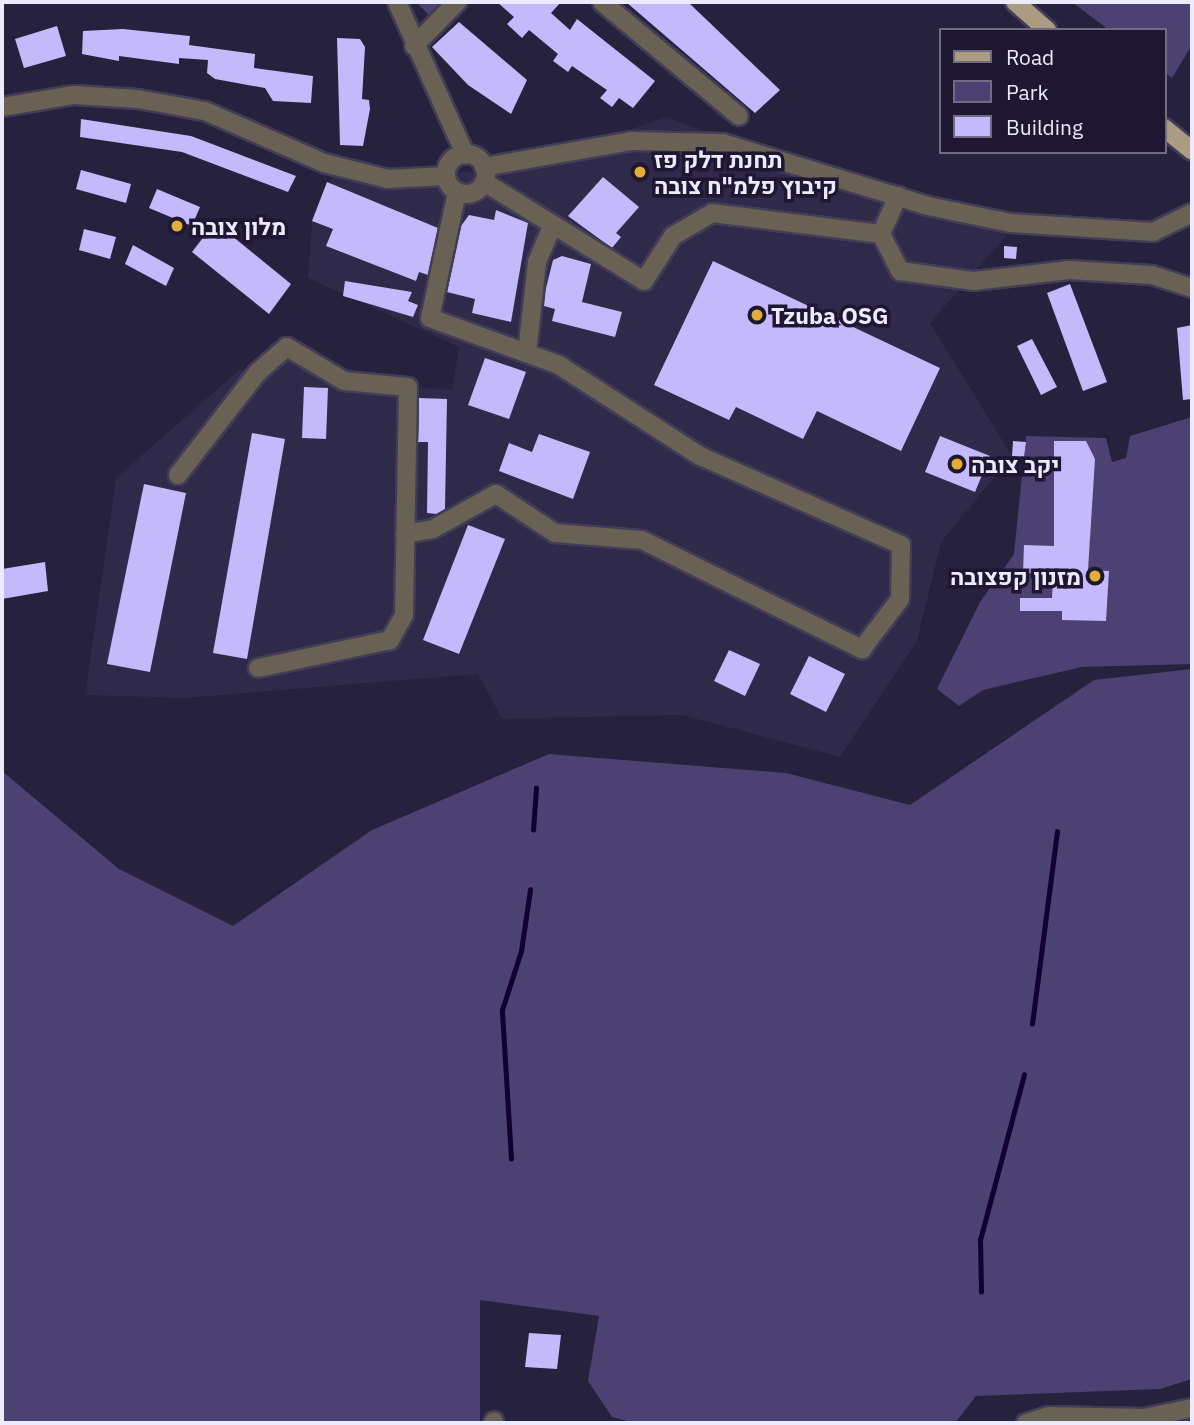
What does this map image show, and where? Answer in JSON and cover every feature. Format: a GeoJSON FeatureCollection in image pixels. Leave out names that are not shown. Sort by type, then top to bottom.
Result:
{"type":"FeatureCollection","features":[{"type":"Feature","properties":{"kind":"main road"},"geometry":{"type":"LineString","coordinates":[[1015,2],[1045,28]]}},
{"type":"Feature","properties":{"kind":"main road"},"geometry":{"type":"LineString","coordinates":[[1166,130],[1192,151]]}},
{"type":"Feature","properties":{"kind":"street"},"geometry":{"type":"LineString","coordinates":[[397,2],[414,46],[466,154],[484,175],[552,226],[644,281],[673,236],[712,213],[881,234]]}},
{"type":"Feature","properties":{"kind":"street"},"geometry":{"type":"LineString","coordinates":[[414,46],[457,2]]}},
{"type":"Feature","properties":{"kind":"street"},"geometry":{"type":"LineString","coordinates":[[602,2],[739,116]]}},
{"type":"Feature","properties":{"kind":"street"},"geometry":{"type":"LineString","coordinates":[[2,107],[74,95],[138,99],[205,111],[324,163],[388,179],[446,176]]}},
{"type":"Feature","properties":{"kind":"street"},"geometry":{"type":"LineString","coordinates":[[457,192],[475,191],[484,175],[631,141],[723,143],[898,196],[1011,223],[1153,232],[1192,213]]}},
{"type":"Feature","properties":{"kind":"street"},"geometry":{"type":"LineString","coordinates":[[446,176],[451,161],[466,154]]}},
{"type":"Feature","properties":{"kind":"street"},"geometry":{"type":"LineString","coordinates":[[405,534],[433,529],[496,494],[555,533],[642,540],[862,649],[900,599],[901,545],[700,456],[559,365],[430,318],[457,192],[446,176]]}},
{"type":"Feature","properties":{"kind":"street"},"geometry":{"type":"LineString","coordinates":[[881,234],[898,196]]}},
{"type":"Feature","properties":{"kind":"street"},"geometry":{"type":"LineString","coordinates":[[527,353],[537,262],[552,226]]}},
{"type":"Feature","properties":{"kind":"street"},"geometry":{"type":"LineString","coordinates":[[881,234],[900,271],[974,281],[1069,270],[1152,275],[1192,288]]}},
{"type":"Feature","properties":{"kind":"street"},"geometry":{"type":"LineString","coordinates":[[178,475],[258,372],[287,347],[300,351],[344,381],[408,387],[404,615],[390,640],[258,668]]}},
{"type":"Feature","properties":{"kind":"street"},"geometry":{"type":"LineString","coordinates":[[1027,1423],[1049,1416],[1144,1418],[1192,1408]]}},
{"type":"Feature","properties":{"kind":"shaded area"},"geometry":{"type":"Polygon","coordinates":[[[667,117],[922,215],[1011,230],[930,323],[1012,456],[941,542],[917,641],[840,757],[682,715],[502,719],[478,674],[185,698],[85,695],[116,478],[239,370],[258,372],[295,355],[344,381],[452,390],[459,347],[308,278],[312,221],[335,170],[390,177],[475,171],[574,149],[667,117]]]}},
{"type":"Feature","properties":{"kind":"green space"},"geometry":{"type":"Polygon","coordinates":[[[416,2],[447,2],[443,11],[428,14],[416,2]]]}},
{"type":"Feature","properties":{"kind":"green space"},"geometry":{"type":"Polygon","coordinates":[[[1072,2],[1192,2],[1192,45],[1172,78],[1166,74],[1166,28],[1106,28],[1072,2]]]}},
{"type":"Feature","properties":{"kind":"green space"},"geometry":{"type":"Polygon","coordinates":[[[1192,417],[1192,664],[1082,667],[983,690],[959,706],[937,689],[980,602],[1014,554],[1026,436],[1106,438],[1112,462],[1126,458],[1130,436],[1192,417]]]}},
{"type":"Feature","properties":{"kind":"green space"},"geometry":{"type":"Polygon","coordinates":[[[1192,669],[1192,1379],[1160,1389],[976,1396],[955,1423],[635,1423],[612,1417],[588,1381],[599,1316],[480,1300],[480,1423],[2,1423],[2,771],[119,869],[233,926],[372,830],[549,754],[786,773],[910,805],[1094,680],[1192,669]]]}},
{"type":"Feature","properties":{"kind":"building"},"geometry":{"type":"Polygon","coordinates":[[[497,2],[561,2],[551,13],[570,30],[577,19],[655,81],[633,108],[619,98],[612,107],[600,98],[607,90],[572,66],[568,72],[553,61],[558,54],[529,30],[522,38],[507,24],[514,17],[497,2]]]}},
{"type":"Feature","properties":{"kind":"building"},"geometry":{"type":"Polygon","coordinates":[[[626,2],[688,2],[780,90],[755,113],[626,2]]]}},
{"type":"Feature","properties":{"kind":"building"},"geometry":{"type":"Polygon","coordinates":[[[459,22],[527,80],[511,114],[468,85],[432,47],[459,22]]]}},
{"type":"Feature","properties":{"kind":"building"},"geometry":{"type":"Polygon","coordinates":[[[57,26],[66,56],[24,68],[15,39],[57,26]]]}},
{"type":"Feature","properties":{"kind":"building"},"geometry":{"type":"Polygon","coordinates":[[[123,29],[190,36],[189,45],[255,54],[254,68],[313,76],[311,103],[273,101],[265,88],[215,79],[207,73],[208,60],[179,58],[179,64],[119,56],[119,61],[82,54],[83,31],[123,29]]]}},
{"type":"Feature","properties":{"kind":"building"},"geometry":{"type":"Polygon","coordinates":[[[337,38],[360,39],[365,47],[362,99],[369,100],[370,109],[363,146],[340,145],[337,38]]]}},
{"type":"Feature","properties":{"kind":"building"},"geometry":{"type":"Polygon","coordinates":[[[81,119],[191,136],[296,176],[288,192],[182,152],[80,137],[81,119]]]}},
{"type":"Feature","properties":{"kind":"building"},"geometry":{"type":"Polygon","coordinates":[[[81,170],[131,184],[126,203],[76,189],[81,170]]]}},
{"type":"Feature","properties":{"kind":"building"},"geometry":{"type":"Polygon","coordinates":[[[603,177],[639,207],[616,233],[621,237],[612,248],[568,216],[603,177]]]}},
{"type":"Feature","properties":{"kind":"building"},"geometry":{"type":"Polygon","coordinates":[[[327,182],[438,228],[428,275],[419,272],[416,281],[326,246],[333,229],[312,221],[327,182]]]}},
{"type":"Feature","properties":{"kind":"building"},"geometry":{"type":"Polygon","coordinates":[[[157,189],[200,207],[192,226],[149,208],[157,189]]]}},
{"type":"Feature","properties":{"kind":"building"},"geometry":{"type":"Polygon","coordinates":[[[496,210],[528,223],[511,322],[472,313],[475,299],[447,292],[461,226],[469,215],[494,220],[496,210]]]}},
{"type":"Feature","properties":{"kind":"building"},"geometry":{"type":"Polygon","coordinates":[[[215,222],[291,284],[269,314],[192,252],[215,222]]]}},
{"type":"Feature","properties":{"kind":"building"},"geometry":{"type":"Polygon","coordinates":[[[84,229],[116,237],[110,259],[79,250],[84,229]]]}},
{"type":"Feature","properties":{"kind":"building"},"geometry":{"type":"Polygon","coordinates":[[[133,245],[174,268],[166,286],[125,264],[133,245]]]}},
{"type":"Feature","properties":{"kind":"building"},"geometry":{"type":"Polygon","coordinates":[[[1004,246],[1017,247],[1016,259],[1004,258],[1004,246]]]}},
{"type":"Feature","properties":{"kind":"building"},"geometry":{"type":"Polygon","coordinates":[[[562,256],[591,264],[582,302],[622,312],[615,337],[552,321],[555,309],[544,306],[546,288],[553,260],[562,256]]]}},
{"type":"Feature","properties":{"kind":"building","name":"Tzuba OSG"},"geometry":{"type":"Polygon","coordinates":[[[713,261],[940,368],[901,451],[817,411],[803,439],[736,407],[729,420],[654,385],[713,261]]]}},
{"type":"Feature","properties":{"kind":"building"},"geometry":{"type":"Polygon","coordinates":[[[345,281],[412,292],[408,301],[418,305],[413,317],[343,296],[345,281]]]}},
{"type":"Feature","properties":{"kind":"building"},"geometry":{"type":"Polygon","coordinates":[[[1070,284],[1107,382],[1083,391],[1047,293],[1070,284]]]}},
{"type":"Feature","properties":{"kind":"building"},"geometry":{"type":"Polygon","coordinates":[[[1192,325],[1192,399],[1183,400],[1177,328],[1192,325]]]}},
{"type":"Feature","properties":{"kind":"building"},"geometry":{"type":"Polygon","coordinates":[[[1032,339],[1057,387],[1041,395],[1017,346],[1032,339]]]}},
{"type":"Feature","properties":{"kind":"building"},"geometry":{"type":"Polygon","coordinates":[[[485,358],[526,372],[509,419],[468,405],[485,358]]]}},
{"type":"Feature","properties":{"kind":"building"},"geometry":{"type":"Polygon","coordinates":[[[304,387],[328,388],[326,439],[302,438],[304,387]]]}},
{"type":"Feature","properties":{"kind":"building"},"geometry":{"type":"Polygon","coordinates":[[[419,398],[447,399],[445,509],[437,514],[427,513],[428,442],[418,442],[419,398]]]}},
{"type":"Feature","properties":{"kind":"building"},"geometry":{"type":"Polygon","coordinates":[[[252,433],[285,439],[247,659],[213,653],[252,433]]]}},
{"type":"Feature","properties":{"kind":"building"},"geometry":{"type":"Polygon","coordinates":[[[539,434],[590,452],[573,499],[499,471],[509,443],[532,452],[539,434]]]}},
{"type":"Feature","properties":{"kind":"building","name":"יקב צובה"},"geometry":{"type":"Polygon","coordinates":[[[940,436],[990,456],[975,492],[925,472],[940,436]]]}},
{"type":"Feature","properties":{"kind":"building"},"geometry":{"type":"Polygon","coordinates":[[[1013,441],[1026,442],[1024,457],[1012,456],[1013,441]]]}},
{"type":"Feature","properties":{"kind":"building"},"geometry":{"type":"Polygon","coordinates":[[[1054,441],[1086,441],[1095,459],[1088,570],[1109,571],[1106,621],[1062,620],[1062,611],[1020,611],[1020,598],[1052,598],[1053,574],[1023,573],[1024,545],[1054,546],[1054,441]]]}},
{"type":"Feature","properties":{"kind":"building"},"geometry":{"type":"Polygon","coordinates":[[[144,484],[186,493],[150,672],[107,664],[144,484]]]}},
{"type":"Feature","properties":{"kind":"building"},"geometry":{"type":"Polygon","coordinates":[[[468,525],[505,539],[459,654],[423,640],[468,525]]]}},
{"type":"Feature","properties":{"kind":"building"},"geometry":{"type":"Polygon","coordinates":[[[45,562],[48,591],[2,599],[2,569],[45,562]]]}},
{"type":"Feature","properties":{"kind":"building"},"geometry":{"type":"Polygon","coordinates":[[[729,650],[760,664],[745,696],[714,681],[729,650]]]}},
{"type":"Feature","properties":{"kind":"building"},"geometry":{"type":"Polygon","coordinates":[[[809,656],[845,674],[826,712],[790,694],[809,656]]]}},
{"type":"Feature","properties":{"kind":"building"},"geometry":{"type":"Polygon","coordinates":[[[529,1333],[561,1335],[557,1369],[525,1367],[529,1333]]]}},
{"type":"Feature","properties":{"kind":"waterway"},"geometry":{"type":"LineString","coordinates":[[533,830],[536,788]]}},
{"type":"Feature","properties":{"kind":"waterway"},"geometry":{"type":"LineString","coordinates":[[1032,1024],[1057,832]]}},
{"type":"Feature","properties":{"kind":"waterway"},"geometry":{"type":"LineString","coordinates":[[511,1159],[502,1010],[521,951],[530,890]]}},
{"type":"Feature","properties":{"kind":"waterway"},"geometry":{"type":"LineString","coordinates":[[981,1292],[980,1240],[1024,1075]]}},
{"type":"Feature","properties":{"kind":"place","name":"תחנת דלק פז קיבוץ פלמ\"ח צובה"},"geometry":{"type":"Point","coordinates":[640,172]}},
{"type":"Feature","properties":{"kind":"place","name":"מלון צובה"},"geometry":{"type":"Point","coordinates":[177,226]}},
{"type":"Feature","properties":{"kind":"place","name":"Tzuba OSG"},"geometry":{"type":"Point","coordinates":[757,315]}},
{"type":"Feature","properties":{"kind":"place","name":"יקב צובה"},"geometry":{"type":"Point","coordinates":[957,464]}},
{"type":"Feature","properties":{"kind":"place","name":"מזנון קפצובה"},"geometry":{"type":"Point","coordinates":[1095,576]}}]}
